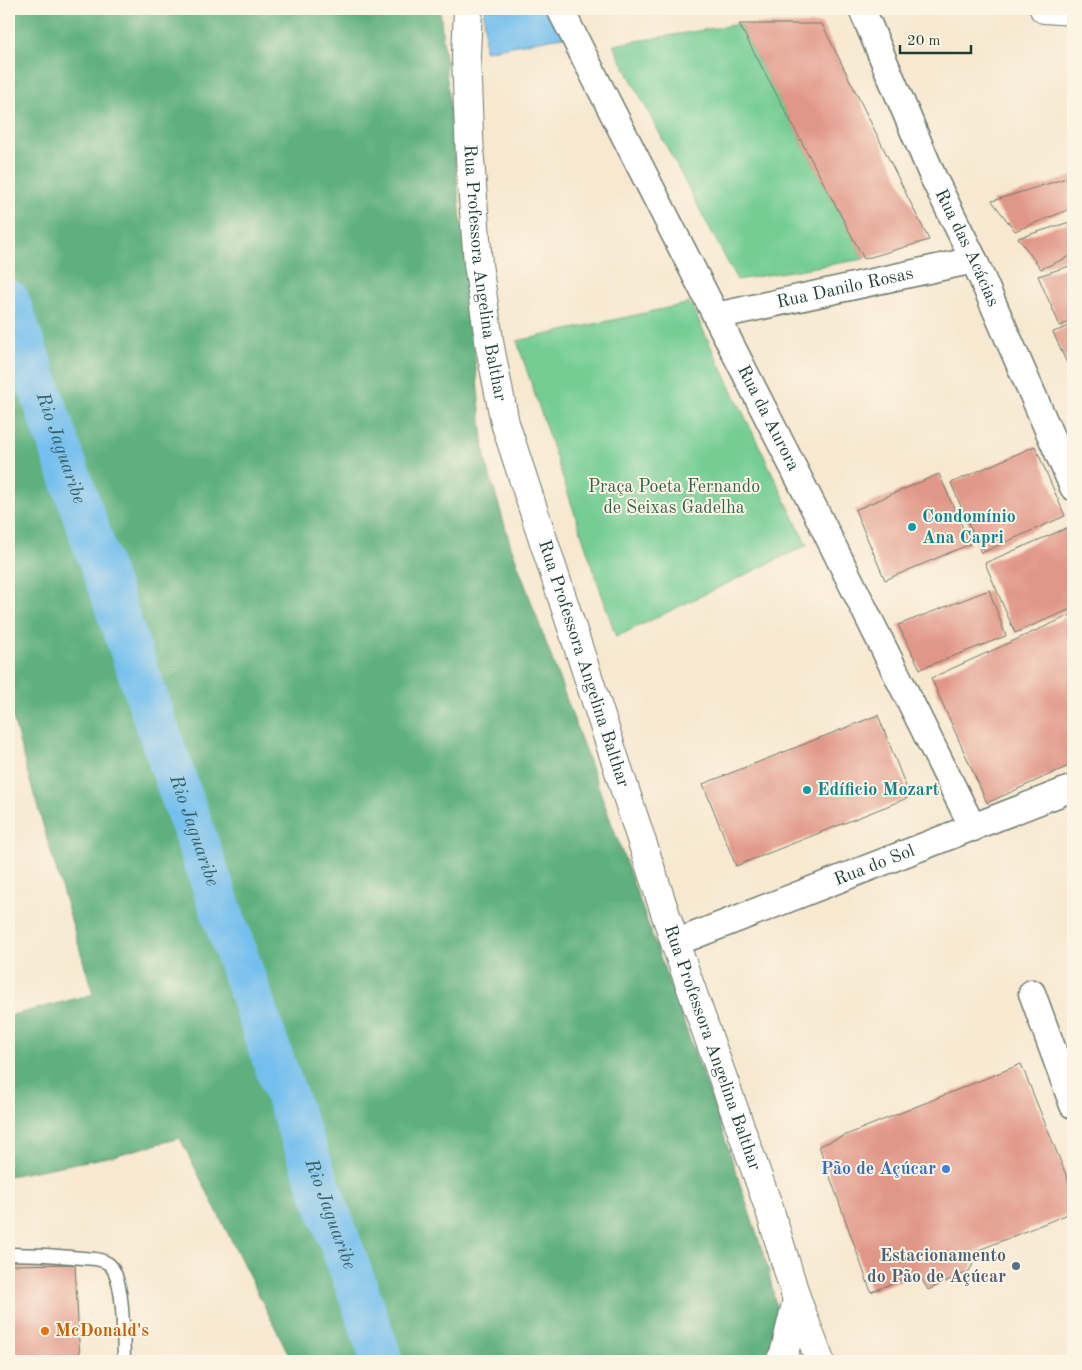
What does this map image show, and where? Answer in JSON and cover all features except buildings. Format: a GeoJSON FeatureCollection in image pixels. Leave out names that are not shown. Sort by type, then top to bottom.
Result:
{"type":"FeatureCollection","features":[{"type":"Feature","properties":{"kind":"street","name":"Rua Professora Angelina Balthar"},"geometry":{"type":"LineString","coordinates":[[468,9],[466,65],[470,159],[478,254],[490,347],[505,423],[675,943],[769,1208],[796,1300],[820,1361]]}},
{"type":"Feature","properties":{"kind":"street","name":"Rua da Aurora"},"geometry":{"type":"LineString","coordinates":[[560,9],[973,828]]}},
{"type":"Feature","properties":{"kind":"street","name":"Rua das Acácias"},"geometry":{"type":"LineString","coordinates":[[862,9],[933,177],[974,260],[1073,487]]}},
{"type":"Feature","properties":{"kind":"street"},"geometry":{"type":"LineString","coordinates":[[1044,9],[1073,11]]}},
{"type":"Feature","properties":{"kind":"street","name":"Rua Danilo Rosas"},"geometry":{"type":"LineString","coordinates":[[716,316],[974,260]]}},
{"type":"Feature","properties":{"kind":"street","name":"Rua do Sol"},"geometry":{"type":"LineString","coordinates":[[675,943],[1073,788]]}},
{"type":"Feature","properties":{"kind":"street"},"geometry":{"type":"LineString","coordinates":[[1032,993],[1073,1105]]}},
{"type":"Feature","properties":{"kind":"street"},"geometry":{"type":"LineString","coordinates":[[780,1361],[784,1354],[796,1300]]}},
{"type":"Feature","properties":{"kind":"lane"},"geometry":{"type":"LineString","coordinates":[[9,1254],[95,1259],[103,1260],[110,1265],[117,1277],[120,1290],[124,1361]]}},
{"type":"Feature","properties":{"kind":"green space"},"geometry":{"type":"Polygon","coordinates":[[[9,9],[440,9],[485,459],[511,546],[713,1103],[768,1268],[781,1331],[768,1357],[761,1361],[292,1361],[180,1138],[113,1156],[9,1176],[9,1016],[93,994],[27,771],[9,703],[9,9]]]}},
{"type":"Feature","properties":{"kind":"green space"},"geometry":{"type":"Polygon","coordinates":[[[739,24],[864,259],[737,280],[613,45],[739,24]]]}},
{"type":"Feature","properties":{"kind":"green space","name":"Praça Poeta Fernando de Seixas Gadelha"},"geometry":{"type":"Polygon","coordinates":[[[690,303],[807,545],[616,637],[517,341],[690,303]]]}},
{"type":"Feature","properties":{"kind":"water"},"geometry":{"type":"Polygon","coordinates":[[[484,9],[554,9],[567,36],[485,51],[484,9]]]}},
{"type":"Feature","properties":{"kind":"waterway","name":"Rio Jaguaribe"},"geometry":{"type":"LineString","coordinates":[[9,301],[280,1079],[382,1361]]}},
{"type":"Feature","properties":{"kind":"place","name":"Condomínio Ana Capri"},"geometry":{"type":"Point","coordinates":[912,527]}},
{"type":"Feature","properties":{"kind":"place","name":"Edíficio Mozart"},"geometry":{"type":"Point","coordinates":[807,790]}},
{"type":"Feature","properties":{"kind":"place","name":"Pão de Açúcar"},"geometry":{"type":"Point","coordinates":[946,1169]}},
{"type":"Feature","properties":{"kind":"place","name":"Estacionamento do Pão de Açúcar"},"geometry":{"type":"Point","coordinates":[1016,1266]}},
{"type":"Feature","properties":{"kind":"place","name":"McDonald's"},"geometry":{"type":"Point","coordinates":[45,1331]}}]}
